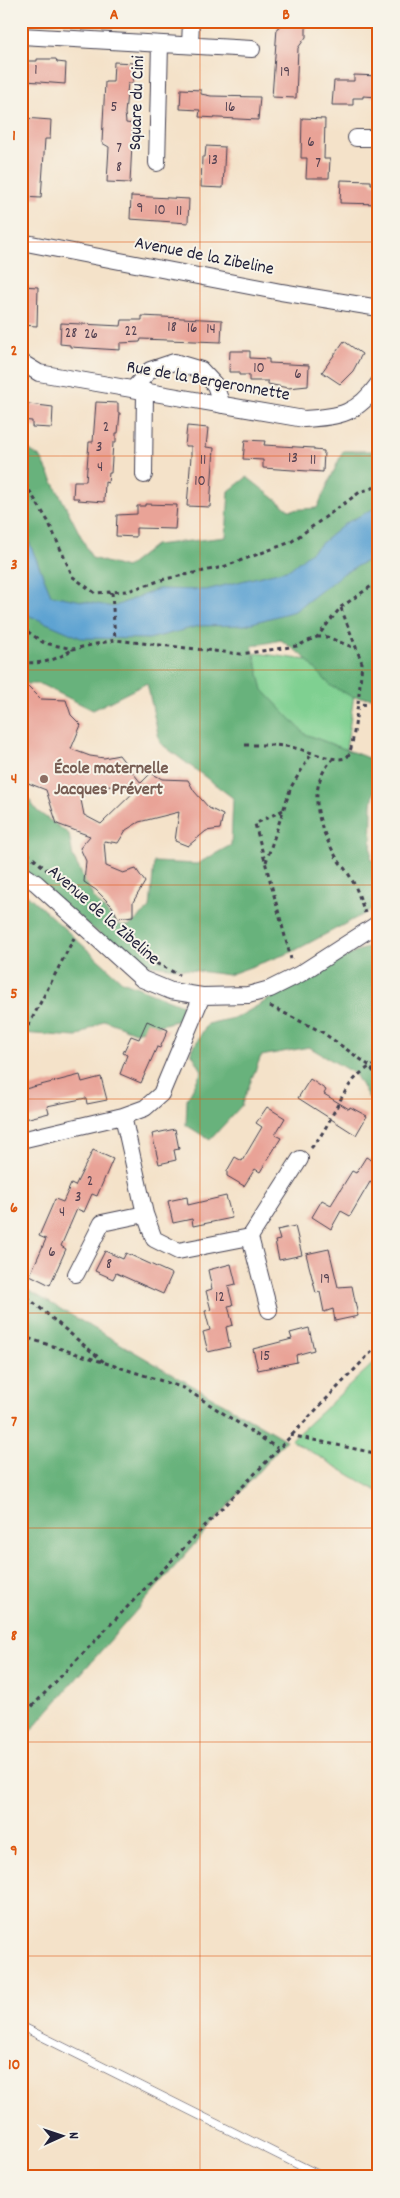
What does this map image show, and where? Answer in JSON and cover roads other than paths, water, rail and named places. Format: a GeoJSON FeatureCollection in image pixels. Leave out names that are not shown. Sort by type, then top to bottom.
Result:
{"type":"FeatureCollection","features":[{"type":"Feature","properties":{"kind":"street"},"geometry":{"type":"LineString","coordinates":[[190,45],[191,21]]}},
{"type":"Feature","properties":{"kind":"street","name":"Square du Cini"},"geometry":{"type":"LineString","coordinates":[[21,36],[252,49]]}},
{"type":"Feature","properties":{"kind":"street","name":"Square du Cini"},"geometry":{"type":"LineString","coordinates":[[157,163],[160,44]]}},
{"type":"Feature","properties":{"kind":"street"},"geometry":{"type":"LineString","coordinates":[[356,138],[379,138]]}},
{"type":"Feature","properties":{"kind":"street","name":"Avenue de la Zibeline"},"geometry":{"type":"LineString","coordinates":[[21,242],[281,292],[379,308]]}},
{"type":"Feature","properties":{"kind":"street","name":"Rue de la Bergeronnette"},"geometry":{"type":"LineString","coordinates":[[21,362],[39,373],[304,419],[334,418],[355,409],[379,383]]}},
{"type":"Feature","properties":{"kind":"street"},"geometry":{"type":"LineString","coordinates":[[144,475],[139,391],[150,370],[174,362],[202,370],[215,385],[222,405]]}},
{"type":"Feature","properties":{"kind":"street","name":"Avenue de la Zibeline"},"geometry":{"type":"LineString","coordinates":[[21,873],[36,883],[142,979],[171,991],[202,996],[248,996],[270,989],[300,974],[373,922]]}},
{"type":"Feature","properties":{"kind":"street"},"geometry":{"type":"LineString","coordinates":[[21,1140],[123,1116],[145,1108],[161,1094],[202,996]]}},
{"type":"Feature","properties":{"kind":"street"},"geometry":{"type":"LineString","coordinates":[[123,1116],[145,1214],[154,1239],[178,1251],[250,1237],[300,1159]]}},
{"type":"Feature","properties":{"kind":"street"},"geometry":{"type":"LineString","coordinates":[[76,1274],[102,1223],[145,1214]]}},
{"type":"Feature","properties":{"kind":"street"},"geometry":{"type":"LineString","coordinates":[[250,1237],[269,1310]]}},
{"type":"Feature","properties":{"kind":"lane"},"geometry":{"type":"LineString","coordinates":[[21,2026],[323,2177]]}},
{"type":"Feature","properties":{"kind":"water"},"geometry":{"type":"Polygon","coordinates":[[[379,506],[379,554],[344,573],[295,611],[245,625],[199,626],[149,639],[81,638],[21,612],[21,522],[51,595],[113,607],[158,589],[206,590],[290,569],[346,523],[379,506]]]}},
{"type":"Feature","properties":{"kind":"place","name":"École maternelle Jacques Prévert"},"geometry":{"type":"Point","coordinates":[44,779]}}]}
